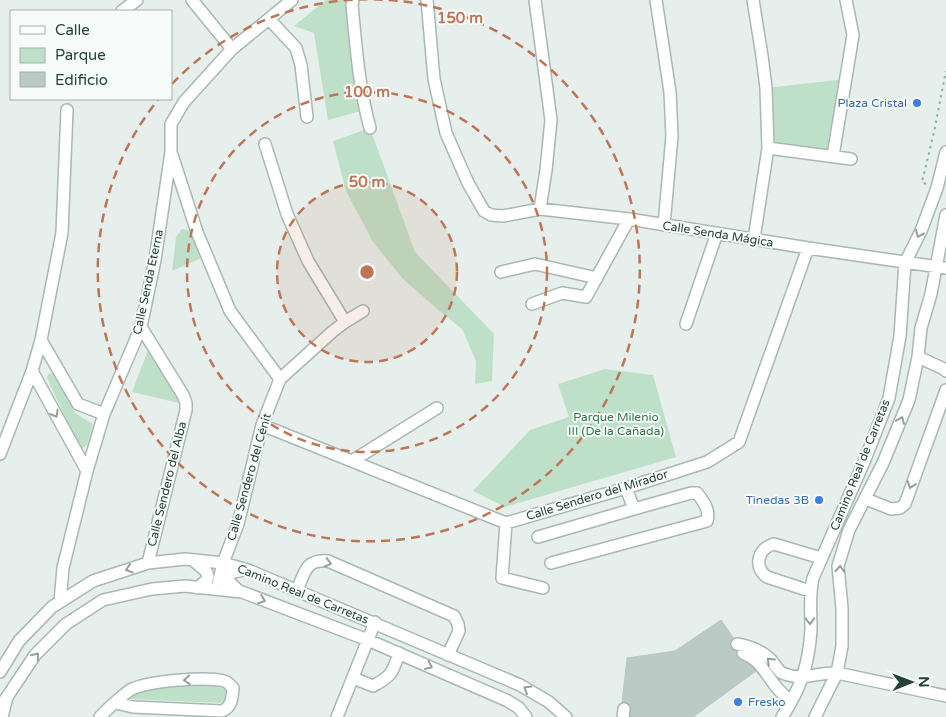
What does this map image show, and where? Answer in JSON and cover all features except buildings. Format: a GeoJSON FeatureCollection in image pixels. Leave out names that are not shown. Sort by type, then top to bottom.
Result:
{"type":"FeatureCollection","features":[{"type":"Feature","properties":{"kind":"street"},"geometry":{"type":"LineString","coordinates":[[123,10],[137,0]]}},
{"type":"Feature","properties":{"kind":"street"},"geometry":{"type":"LineString","coordinates":[[192,0],[232,49]]}},
{"type":"Feature","properties":{"kind":"street","name":"Calle Senda Eterna"},"geometry":{"type":"LineString","coordinates":[[60,602],[63,568],[87,471],[104,414],[141,327],[155,260],[171,152],[172,124],[184,102],[232,49],[292,0]]}},
{"type":"Feature","properties":{"kind":"street"},"geometry":{"type":"LineString","coordinates":[[353,0],[359,70],[365,110],[370,128]]}},
{"type":"Feature","properties":{"kind":"street","name":"Calle Senda Mágica"},"geometry":{"type":"LineString","coordinates":[[427,0],[434,79],[446,133],[468,183],[484,211],[491,215],[503,216],[540,209],[629,219],[941,268]]}},
{"type":"Feature","properties":{"kind":"street"},"geometry":{"type":"LineString","coordinates":[[535,0],[551,120],[540,209]]}},
{"type":"Feature","properties":{"kind":"street"},"geometry":{"type":"LineString","coordinates":[[656,0],[670,92],[672,136],[664,225]]}},
{"type":"Feature","properties":{"kind":"street"},"geometry":{"type":"LineString","coordinates":[[753,0],[766,88],[768,148],[754,239]]}},
{"type":"Feature","properties":{"kind":"street"},"geometry":{"type":"LineString","coordinates":[[834,156],[853,34],[846,0]]}},
{"type":"Feature","properties":{"kind":"street"},"geometry":{"type":"LineString","coordinates":[[269,19],[296,48],[301,65],[307,117]]}},
{"type":"Feature","properties":{"kind":"street"},"geometry":{"type":"LineString","coordinates":[[0,454],[32,371],[41,340],[62,233],[67,110]]}},
{"type":"Feature","properties":{"kind":"street"},"geometry":{"type":"LineString","coordinates":[[265,144],[287,214],[308,261],[345,322]]}},
{"type":"Feature","properties":{"kind":"street"},"geometry":{"type":"LineString","coordinates":[[768,148],[852,158]]}},
{"type":"Feature","properties":{"kind":"street"},"geometry":{"type":"LineString","coordinates":[[171,152],[197,232],[230,311],[280,379]]}},
{"type":"Feature","properties":{"kind":"street","name":"Camino Real de Carretas"},"geometry":{"type":"LineString","coordinates":[[782,717],[803,678],[809,654],[810,591],[813,578],[864,462],[889,398],[900,336],[905,263],[921,231],[946,152]]}},
{"type":"Feature","properties":{"kind":"street","name":"Camino Real de Carretas"},"geometry":{"type":"LineString","coordinates":[[815,717],[837,673],[842,646],[838,566],[849,530],[883,464],[909,400],[918,357],[921,328],[941,268],[946,215]]}},
{"type":"Feature","properties":{"kind":"street"},"geometry":{"type":"LineString","coordinates":[[532,304],[562,293],[586,298],[629,219]]}},
{"type":"Feature","properties":{"kind":"street"},"geometry":{"type":"LineString","coordinates":[[686,324],[717,233]]}},
{"type":"Feature","properties":{"kind":"street","name":"Calle Sendero del Mirador"},"geometry":{"type":"LineString","coordinates":[[506,522],[626,488],[707,462],[739,442],[808,248]]}},
{"type":"Feature","properties":{"kind":"street"},"geometry":{"type":"LineString","coordinates":[[502,272],[535,264],[597,278]]}},
{"type":"Feature","properties":{"kind":"street","name":"Calle Sendero del Cénit"},"geometry":{"type":"LineString","coordinates":[[216,589],[223,563],[238,524],[262,425],[280,379],[332,332],[363,311]]}},
{"type":"Feature","properties":{"kind":"street","name":"Calle Sendero del Alba"},"geometry":{"type":"LineString","coordinates":[[141,327],[186,403],[186,410],[148,563]]}},
{"type":"Feature","properties":{"kind":"street"},"geometry":{"type":"LineString","coordinates":[[41,340],[78,404],[104,414]]}},
{"type":"Feature","properties":{"kind":"street"},"geometry":{"type":"LineString","coordinates":[[918,357],[944,368],[946,371]]}},
{"type":"Feature","properties":{"kind":"street"},"geometry":{"type":"LineString","coordinates":[[32,371],[87,471]]}},
{"type":"Feature","properties":{"kind":"street"},"geometry":{"type":"LineString","coordinates":[[866,499],[891,509],[900,508],[905,504],[946,390]]}},
{"type":"Feature","properties":{"kind":"street"},"geometry":{"type":"LineString","coordinates":[[352,461],[436,408]]}},
{"type":"Feature","properties":{"kind":"street"},"geometry":{"type":"LineString","coordinates":[[262,425],[506,522],[502,578],[543,588]]}},
{"type":"Feature","properties":{"kind":"street"},"geometry":{"type":"LineString","coordinates":[[626,488],[634,509]]}},
{"type":"Feature","properties":{"kind":"street"},"geometry":{"type":"LineString","coordinates":[[538,537],[691,493],[697,493],[708,510],[707,521],[551,563]]}},
{"type":"Feature","properties":{"kind":"street"},"geometry":{"type":"LineString","coordinates":[[810,591],[767,577],[763,574],[759,564],[760,554],[763,548],[774,544],[821,558]]}},
{"type":"Feature","properties":{"kind":"street","name":"Camino Real de Carretas"},"geometry":{"type":"LineString","coordinates":[[0,672],[19,642],[52,607],[93,581],[148,563],[185,559],[223,563],[248,570],[375,622],[520,685],[549,702],[566,717]]}},
{"type":"Feature","properties":{"kind":"street"},"geometry":{"type":"LineString","coordinates":[[193,560],[206,571],[208,576],[207,580],[197,588]]}},
{"type":"Feature","properties":{"kind":"street"},"geometry":{"type":"LineString","coordinates":[[297,590],[308,566],[318,560],[336,564],[454,616],[459,631],[448,655]]}},
{"type":"Feature","properties":{"kind":"street"},"geometry":{"type":"LineString","coordinates":[[239,591],[228,581],[229,574],[248,570]]}},
{"type":"Feature","properties":{"kind":"street","name":"Camino Real de Carretas"},"geometry":{"type":"LineString","coordinates":[[4,700],[35,655],[66,624],[103,600],[152,589],[185,586],[239,591],[368,640],[508,701],[519,708],[526,717]]}},
{"type":"Feature","properties":{"kind":"street"},"geometry":{"type":"LineString","coordinates":[[337,716],[375,622]]}},
{"type":"Feature","properties":{"kind":"street"},"geometry":{"type":"LineString","coordinates":[[791,717],[792,700],[775,686],[764,669],[752,656],[740,648],[749,646],[769,658],[780,672],[803,678],[828,672],[837,673],[946,696]]}},
{"type":"Feature","properties":{"kind":"street"},"geometry":{"type":"LineString","coordinates":[[353,678],[374,686],[393,671],[400,653]]}},
{"type":"Feature","properties":{"kind":"street"},"geometry":{"type":"LineString","coordinates":[[100,717],[131,689],[159,682],[209,679],[225,681],[233,688],[230,704],[227,709],[222,710],[133,707],[116,703]]}},
{"type":"Feature","properties":{"kind":"street"},"geometry":{"type":"LineString","coordinates":[[2,717],[4,700]]}},
{"type":"Feature","properties":{"kind":"path"},"geometry":{"type":"LineString","coordinates":[[936,188],[922,182],[946,71]]}},
{"type":"Feature","properties":{"kind":"green space"},"geometry":{"type":"Polygon","coordinates":[[[326,0],[353,0],[365,110],[328,120],[314,33],[294,26],[326,0]]]}},
{"type":"Feature","properties":{"kind":"green space"},"geometry":{"type":"Polygon","coordinates":[[[846,79],[833,156],[768,148],[766,88],[846,79]]]}},
{"type":"Feature","properties":{"kind":"green space"},"geometry":{"type":"Polygon","coordinates":[[[370,128],[415,252],[494,334],[492,381],[475,384],[476,361],[462,329],[403,279],[373,242],[346,191],[333,141],[370,128]]]}},
{"type":"Feature","properties":{"kind":"green space"},"geometry":{"type":"Polygon","coordinates":[[[182,229],[190,230],[206,256],[172,271],[176,237],[182,229]]]}},
{"type":"Feature","properties":{"kind":"green space"},"geometry":{"type":"Polygon","coordinates":[[[148,350],[183,404],[132,392],[148,350]]]}},
{"type":"Feature","properties":{"kind":"green space","name":"Parque Milenio III (De la Cañada)"},"geometry":{"type":"Polygon","coordinates":[[[605,369],[653,375],[676,457],[505,507],[473,491],[530,430],[569,417],[558,384],[605,369]]]}},
{"type":"Feature","properties":{"kind":"green space"},"geometry":{"type":"Polygon","coordinates":[[[54,373],[75,413],[93,424],[87,445],[83,448],[79,447],[47,378],[48,374],[54,373]]]}},
{"type":"Feature","properties":{"kind":"green space"},"geometry":{"type":"Polygon","coordinates":[[[208,685],[229,690],[226,700],[221,703],[129,699],[136,694],[155,688],[208,685]]]}},
{"type":"Feature","properties":{"kind":"place","name":"Plaza Cristal"},"geometry":{"type":"Point","coordinates":[917,103]}},
{"type":"Feature","properties":{"kind":"place","name":"Tinedas 3B"},"geometry":{"type":"Point","coordinates":[819,500]}},
{"type":"Feature","properties":{"kind":"place","name":"Fresko"},"geometry":{"type":"Point","coordinates":[738,702]}}]}
